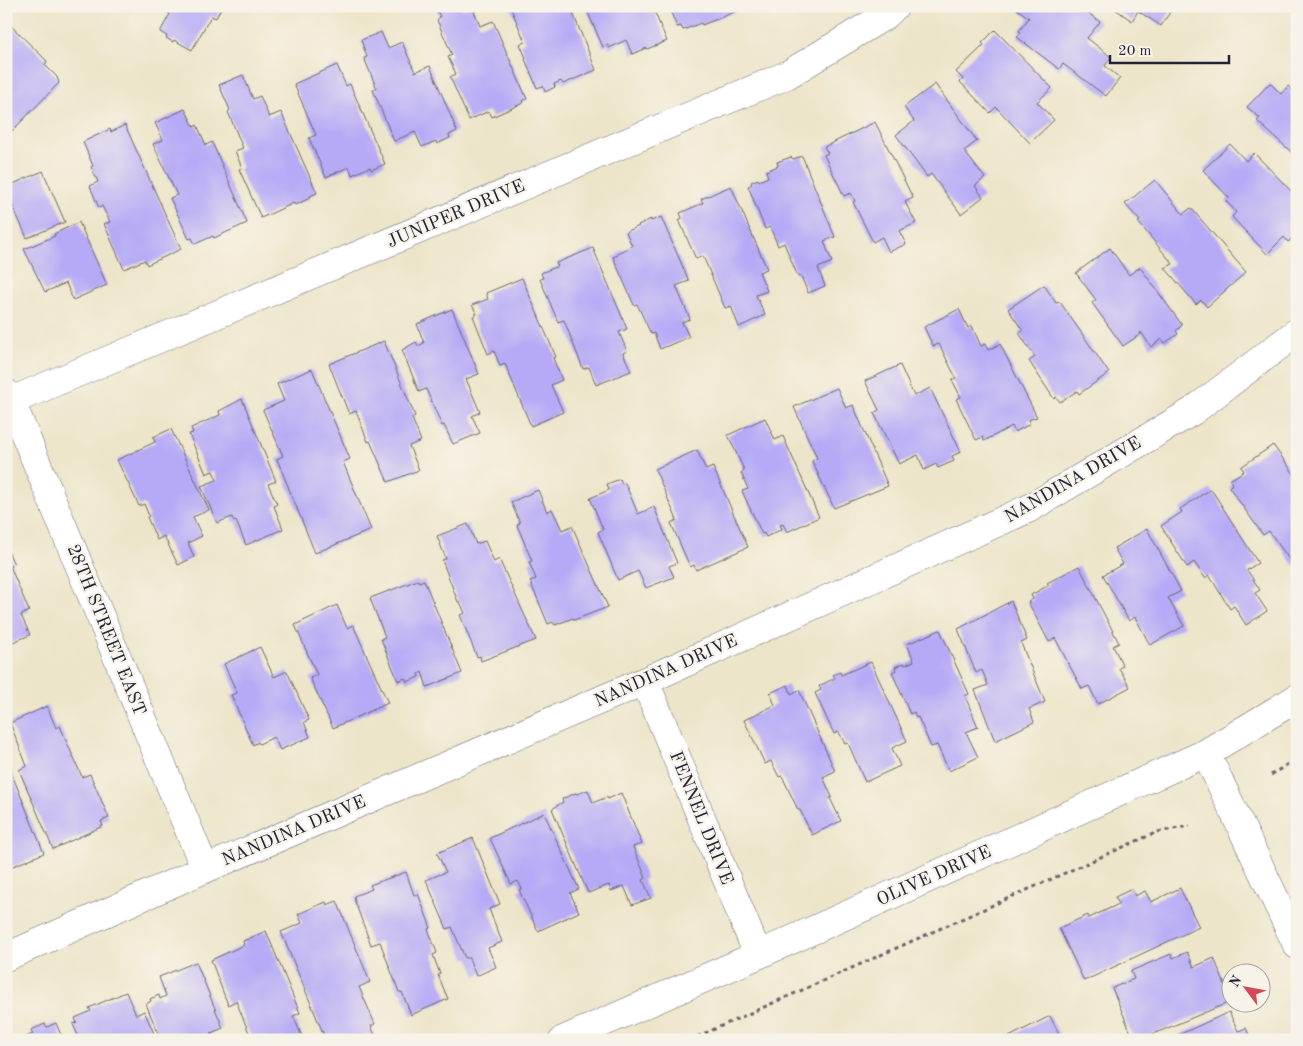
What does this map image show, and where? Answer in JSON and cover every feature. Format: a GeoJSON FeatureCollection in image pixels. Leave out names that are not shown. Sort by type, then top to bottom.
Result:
{"type":"FeatureCollection","features":[{"type":"Feature","properties":{"kind":"street","name":"JUNIPER DRIVE"},"geometry":{"type":"LineString","coordinates":[[8,399],[787,75],[886,15],[895,6]]}},
{"type":"Feature","properties":{"kind":"street","name":"NANDINA DRIVE"},"geometry":{"type":"LineString","coordinates":[[6,957],[205,868],[645,681],[1030,508],[1193,410],[1297,332]]}},
{"type":"Feature","properties":{"kind":"street","name":"28TH STREET EAST"},"geometry":{"type":"LineString","coordinates":[[8,399],[205,868]]}},
{"type":"Feature","properties":{"kind":"street","name":"FENNEL DRIVE"},"geometry":{"type":"LineString","coordinates":[[645,681],[758,955]]}},
{"type":"Feature","properties":{"kind":"street","name":"OLIVE DRIVE"},"geometry":{"type":"LineString","coordinates":[[563,1040],[758,955],[1206,754],[1297,698]]}},
{"type":"Feature","properties":{"kind":"street"},"geometry":{"type":"LineString","coordinates":[[1206,754],[1297,945]]}},
{"type":"Feature","properties":{"kind":"path"},"geometry":{"type":"LineString","coordinates":[[1271,775],[1297,758]]}},
{"type":"Feature","properties":{"kind":"path"},"geometry":{"type":"LineString","coordinates":[[690,1040],[1157,832],[1190,826]]}},
{"type":"Feature","properties":{"kind":"building"},"geometry":{"type":"Polygon","coordinates":[[[159,6],[222,6],[216,18],[211,16],[192,50],[174,40],[173,42],[160,32],[170,14],[159,6]]]}},
{"type":"Feature","properties":{"kind":"building"},"geometry":{"type":"Polygon","coordinates":[[[435,6],[461,6],[462,9],[472,6],[480,26],[493,21],[527,99],[522,101],[523,103],[492,117],[489,111],[469,120],[450,77],[456,74],[448,57],[452,55],[437,20],[440,17],[435,6]]]}},
{"type":"Feature","properties":{"kind":"building"},"geometry":{"type":"Polygon","coordinates":[[[510,6],[570,6],[596,70],[563,84],[561,81],[554,84],[555,87],[545,92],[543,86],[537,88],[520,44],[525,42],[510,6]]]}},
{"type":"Feature","properties":{"kind":"building"},"geometry":{"type":"Polygon","coordinates":[[[585,6],[652,6],[667,41],[632,54],[626,40],[609,48],[608,45],[603,47],[585,6]]]}},
{"type":"Feature","properties":{"kind":"building"},"geometry":{"type":"Polygon","coordinates":[[[668,6],[735,6],[737,11],[702,25],[701,23],[683,30],[681,26],[677,27],[668,6]]]}},
{"type":"Feature","properties":{"kind":"building"},"geometry":{"type":"Polygon","coordinates":[[[1019,6],[1079,6],[1100,22],[1087,38],[1111,57],[1105,66],[1120,78],[1106,96],[1063,64],[1059,69],[1017,37],[1021,32],[1019,31],[1029,18],[1017,9],[1019,6]]]}},
{"type":"Feature","properties":{"kind":"building"},"geometry":{"type":"Polygon","coordinates":[[[1111,6],[1174,6],[1161,26],[1138,11],[1132,21],[1111,6]]]}},
{"type":"Feature","properties":{"kind":"building"},"geometry":{"type":"Polygon","coordinates":[[[6,21],[47,61],[45,65],[57,77],[59,83],[12,131],[9,127],[6,130],[6,21]]]}},
{"type":"Feature","properties":{"kind":"building"},"geometry":{"type":"Polygon","coordinates":[[[995,30],[1052,88],[1037,102],[1054,120],[1030,143],[996,107],[990,113],[960,82],[963,79],[956,72],[984,45],[982,43],[995,30]]]}},
{"type":"Feature","properties":{"kind":"building"},"geometry":{"type":"Polygon","coordinates":[[[381,32],[388,48],[402,42],[415,72],[430,66],[457,131],[449,135],[450,138],[437,144],[436,141],[422,147],[415,132],[394,141],[373,90],[377,89],[364,58],[367,57],[361,40],[381,32]]]}},
{"type":"Feature","properties":{"kind":"building"},"geometry":{"type":"Polygon","coordinates":[[[337,65],[346,86],[350,84],[385,164],[371,170],[370,167],[352,175],[349,167],[326,177],[309,138],[316,135],[294,84],[337,65]]]}},
{"type":"Feature","properties":{"kind":"building"},"geometry":{"type":"Polygon","coordinates":[[[243,75],[253,99],[260,96],[269,117],[281,112],[317,193],[295,205],[294,203],[261,218],[239,169],[242,168],[235,151],[243,148],[219,85],[243,75]]]}},
{"type":"Feature","properties":{"kind":"building"},"geometry":{"type":"Polygon","coordinates":[[[1270,83],[1281,94],[1288,86],[1297,94],[1297,157],[1257,121],[1260,118],[1247,107],[1270,83]]]}},
{"type":"Feature","properties":{"kind":"building"},"geometry":{"type":"Polygon","coordinates":[[[935,84],[977,141],[964,151],[985,178],[975,186],[983,197],[961,214],[931,174],[927,177],[896,135],[914,121],[904,107],[935,84]]]}},
{"type":"Feature","properties":{"kind":"building"},"geometry":{"type":"Polygon","coordinates":[[[185,109],[194,127],[197,125],[206,145],[212,142],[247,223],[214,238],[213,236],[195,244],[192,238],[189,239],[170,198],[177,195],[153,144],[163,140],[155,123],[185,109]]]}},
{"type":"Feature","properties":{"kind":"building"},"geometry":{"type":"Polygon","coordinates":[[[875,122],[913,198],[905,202],[916,223],[899,231],[906,244],[889,252],[882,237],[873,242],[853,202],[855,201],[851,193],[844,196],[824,155],[828,153],[824,147],[875,122]]]}},
{"type":"Feature","properties":{"kind":"building"},"geometry":{"type":"Polygon","coordinates":[[[125,125],[181,249],[147,265],[145,260],[124,269],[104,224],[110,222],[102,206],[99,208],[90,186],[98,182],[83,142],[110,129],[111,132],[125,125]]]}},
{"type":"Feature","properties":{"kind":"building"},"geometry":{"type":"Polygon","coordinates":[[[1230,144],[1246,161],[1254,153],[1297,197],[1297,233],[1288,242],[1284,237],[1267,254],[1232,217],[1236,212],[1226,201],[1229,198],[1203,170],[1230,144]]]}},
{"type":"Feature","properties":{"kind":"building"},"geometry":{"type":"Polygon","coordinates":[[[802,156],[835,237],[824,241],[832,262],[818,268],[825,286],[808,293],[801,276],[798,277],[784,243],[778,246],[770,227],[765,229],[748,186],[752,184],[751,182],[768,177],[766,171],[778,166],[777,162],[791,157],[793,159],[802,156]]]}},
{"type":"Feature","properties":{"kind":"building"},"geometry":{"type":"Polygon","coordinates":[[[43,171],[65,222],[27,238],[6,191],[6,187],[43,171]]]}},
{"type":"Feature","properties":{"kind":"building"},"geometry":{"type":"Polygon","coordinates":[[[1155,180],[1183,214],[1191,208],[1246,272],[1207,307],[1201,300],[1196,304],[1165,268],[1173,264],[1125,204],[1155,180]]]}},
{"type":"Feature","properties":{"kind":"building"},"geometry":{"type":"Polygon","coordinates":[[[731,186],[767,269],[759,272],[767,291],[756,295],[765,315],[739,327],[731,306],[725,308],[703,256],[696,259],[679,220],[682,218],[680,213],[703,203],[701,199],[731,186]]]}},
{"type":"Feature","properties":{"kind":"building"},"geometry":{"type":"Polygon","coordinates":[[[661,217],[689,281],[676,286],[690,319],[682,322],[689,337],[660,349],[654,333],[651,334],[637,304],[634,305],[613,257],[632,246],[626,232],[651,219],[651,221],[661,217]]]}},
{"type":"Feature","properties":{"kind":"building"},"geometry":{"type":"Polygon","coordinates":[[[79,222],[107,285],[73,300],[66,283],[45,292],[24,249],[55,236],[54,234],[79,222]]]}},
{"type":"Feature","properties":{"kind":"building"},"geometry":{"type":"Polygon","coordinates":[[[593,248],[627,329],[619,332],[627,351],[623,353],[631,371],[596,385],[589,367],[583,369],[564,320],[558,322],[540,279],[543,278],[541,273],[558,266],[556,263],[593,248]]]}},
{"type":"Feature","properties":{"kind":"building"},"geometry":{"type":"Polygon","coordinates":[[[1110,248],[1129,275],[1140,267],[1182,325],[1176,331],[1178,334],[1165,343],[1162,339],[1151,347],[1141,332],[1141,334],[1123,346],[1092,303],[1096,300],[1076,273],[1110,248]]]}},
{"type":"Feature","properties":{"kind":"building"},"geometry":{"type":"Polygon","coordinates":[[[522,278],[556,357],[553,358],[562,380],[551,385],[563,412],[531,426],[505,364],[500,366],[494,351],[488,354],[473,316],[477,314],[472,305],[488,299],[486,293],[522,278]]]}},
{"type":"Feature","properties":{"kind":"building"},"geometry":{"type":"Polygon","coordinates":[[[1044,285],[1056,303],[1060,302],[1109,373],[1079,394],[1077,391],[1060,402],[1056,397],[1054,399],[1029,361],[1035,357],[1019,333],[1023,331],[1008,309],[1044,285]]]}},
{"type":"Feature","properties":{"kind":"building"},"geometry":{"type":"Polygon","coordinates":[[[452,309],[479,374],[466,379],[480,412],[472,416],[480,433],[453,444],[444,425],[442,426],[426,389],[419,392],[402,350],[416,342],[418,346],[424,343],[417,324],[452,309]]]}},
{"type":"Feature","properties":{"kind":"building"},"geometry":{"type":"Polygon","coordinates":[[[959,309],[968,328],[972,326],[981,346],[985,344],[988,350],[1000,344],[1037,417],[1028,420],[1030,424],[1015,432],[1012,426],[984,441],[983,437],[976,440],[956,399],[961,397],[952,380],[956,378],[939,344],[933,346],[924,327],[959,309]]]}},
{"type":"Feature","properties":{"kind":"building"},"geometry":{"type":"Polygon","coordinates":[[[384,341],[415,416],[412,418],[421,441],[409,446],[419,470],[388,482],[370,441],[368,442],[356,411],[349,414],[329,364],[384,341]]]}},
{"type":"Feature","properties":{"kind":"building"},"geometry":{"type":"Polygon","coordinates":[[[900,365],[914,396],[930,388],[961,452],[952,456],[954,461],[938,468],[936,464],[924,470],[918,455],[899,464],[874,413],[879,410],[865,381],[900,365]]]}},
{"type":"Feature","properties":{"kind":"building"},"geometry":{"type":"Polygon","coordinates":[[[312,369],[350,459],[343,462],[371,530],[315,553],[277,459],[283,456],[263,410],[284,401],[277,384],[312,369]]]}},
{"type":"Feature","properties":{"kind":"building"},"geometry":{"type":"Polygon","coordinates":[[[837,388],[846,408],[853,405],[888,486],[834,508],[812,461],[817,458],[794,407],[837,388]]]}},
{"type":"Feature","properties":{"kind":"building"},"geometry":{"type":"Polygon","coordinates":[[[242,399],[276,481],[268,484],[277,504],[274,506],[283,529],[246,545],[236,521],[234,522],[232,517],[217,523],[201,486],[217,480],[213,471],[206,474],[189,434],[193,433],[191,428],[220,415],[219,411],[242,399]]]}},
{"type":"Feature","properties":{"kind":"building"},"geometry":{"type":"Polygon","coordinates":[[[765,418],[775,440],[783,436],[819,517],[787,532],[783,524],[780,525],[782,529],[766,537],[764,533],[762,534],[742,491],[748,489],[741,473],[744,470],[728,435],[765,418]]]}},
{"type":"Feature","properties":{"kind":"building"},"geometry":{"type":"Polygon","coordinates":[[[171,429],[209,510],[193,517],[202,536],[188,543],[194,557],[178,565],[164,536],[157,540],[147,517],[149,516],[144,504],[139,506],[117,460],[155,442],[153,437],[171,429]]]}},
{"type":"Feature","properties":{"kind":"building"},"geometry":{"type":"Polygon","coordinates":[[[1273,445],[1297,478],[1297,564],[1294,566],[1269,531],[1263,535],[1229,487],[1232,484],[1230,480],[1244,471],[1241,467],[1273,445]]]}},
{"type":"Feature","properties":{"kind":"building"},"geometry":{"type":"Polygon","coordinates":[[[697,450],[706,470],[713,467],[748,547],[696,570],[694,565],[690,567],[671,523],[677,520],[655,469],[697,450]]]}},
{"type":"Feature","properties":{"kind":"building"},"geometry":{"type":"Polygon","coordinates":[[[620,479],[622,484],[625,483],[638,514],[654,507],[677,563],[669,566],[674,577],[646,588],[638,571],[618,580],[598,532],[603,529],[590,498],[609,490],[607,484],[620,479]]]}},
{"type":"Feature","properties":{"kind":"building"},"geometry":{"type":"Polygon","coordinates":[[[1211,489],[1258,563],[1247,570],[1260,590],[1255,593],[1267,611],[1246,625],[1234,606],[1230,609],[1209,575],[1205,578],[1194,562],[1187,567],[1161,526],[1182,512],[1180,509],[1211,489]]]}},
{"type":"Feature","properties":{"kind":"building"},"geometry":{"type":"Polygon","coordinates":[[[538,490],[547,512],[552,509],[562,530],[572,526],[608,607],[574,620],[573,618],[555,625],[553,622],[548,624],[530,581],[536,579],[529,562],[532,561],[517,525],[520,523],[511,502],[538,490]]]}},
{"type":"Feature","properties":{"kind":"building"},"geometry":{"type":"Polygon","coordinates":[[[468,524],[476,544],[485,541],[494,562],[499,559],[536,640],[481,661],[480,656],[477,657],[460,615],[465,613],[460,602],[458,602],[442,560],[446,559],[437,536],[468,524]]]}},
{"type":"Feature","properties":{"kind":"building"},"geometry":{"type":"Polygon","coordinates":[[[1147,529],[1181,591],[1168,598],[1184,626],[1150,645],[1135,617],[1129,621],[1103,575],[1123,564],[1114,548],[1147,529]]]}},
{"type":"Feature","properties":{"kind":"building"},"geometry":{"type":"Polygon","coordinates":[[[6,547],[14,564],[10,566],[29,611],[21,615],[30,635],[6,645],[6,547]]]}},
{"type":"Feature","properties":{"kind":"building"},"geometry":{"type":"Polygon","coordinates":[[[1079,566],[1119,643],[1113,646],[1123,666],[1119,668],[1130,687],[1098,704],[1089,686],[1082,689],[1055,638],[1049,642],[1028,602],[1033,599],[1031,595],[1049,585],[1047,583],[1079,566]]]}},
{"type":"Feature","properties":{"kind":"building"},"geometry":{"type":"Polygon","coordinates":[[[418,580],[419,582],[424,580],[462,673],[427,687],[422,672],[419,674],[419,677],[407,682],[405,678],[398,681],[381,639],[385,637],[370,598],[418,580]]]}},
{"type":"Feature","properties":{"kind":"building"},"geometry":{"type":"Polygon","coordinates":[[[1011,601],[1027,640],[1021,643],[1045,702],[1029,709],[1034,722],[995,741],[975,690],[988,685],[982,670],[976,673],[958,629],[1011,601]]]}},
{"type":"Feature","properties":{"kind":"building"},"geometry":{"type":"Polygon","coordinates":[[[337,605],[347,628],[353,625],[388,703],[333,728],[310,678],[317,675],[295,625],[337,605]]]}},
{"type":"Feature","properties":{"kind":"building"},"geometry":{"type":"Polygon","coordinates":[[[940,630],[969,694],[965,696],[978,727],[966,732],[978,757],[949,771],[937,745],[931,747],[918,717],[916,718],[914,712],[910,714],[892,672],[896,670],[895,667],[914,661],[907,644],[940,630]]]}},
{"type":"Feature","properties":{"kind":"building"},"geometry":{"type":"Polygon","coordinates":[[[260,647],[274,677],[287,671],[309,720],[304,722],[310,737],[280,750],[274,737],[253,745],[231,695],[237,693],[224,664],[260,647]]]}},
{"type":"Feature","properties":{"kind":"building"},"geometry":{"type":"Polygon","coordinates":[[[871,662],[907,741],[892,748],[900,766],[865,782],[848,743],[845,744],[839,732],[834,734],[815,693],[821,690],[819,686],[835,678],[833,675],[840,672],[841,675],[871,662]]]}},
{"type":"Feature","properties":{"kind":"building"},"geometry":{"type":"Polygon","coordinates":[[[788,685],[791,694],[799,690],[835,771],[823,777],[841,821],[812,835],[782,776],[779,777],[771,761],[765,764],[744,720],[775,705],[770,693],[788,685]]]}},
{"type":"Feature","properties":{"kind":"building"},"geometry":{"type":"Polygon","coordinates":[[[47,706],[56,728],[60,726],[82,777],[90,774],[109,818],[101,821],[103,826],[53,849],[19,770],[27,766],[10,723],[47,706]]]}},
{"type":"Feature","properties":{"kind":"building"},"geometry":{"type":"Polygon","coordinates":[[[11,772],[44,853],[11,867],[10,865],[6,866],[6,774],[11,772]]]}},
{"type":"Feature","properties":{"kind":"building"},"geometry":{"type":"Polygon","coordinates":[[[588,790],[593,803],[621,793],[642,844],[633,847],[646,878],[643,880],[651,898],[632,905],[624,886],[611,891],[609,885],[588,893],[552,809],[563,802],[562,799],[588,790]]]}},
{"type":"Feature","properties":{"kind":"building"},"geometry":{"type":"Polygon","coordinates":[[[544,813],[579,889],[570,893],[579,912],[538,931],[519,890],[522,889],[518,881],[511,884],[490,838],[544,813]]]}},
{"type":"Feature","properties":{"kind":"building"},"geometry":{"type":"Polygon","coordinates":[[[473,838],[500,904],[489,909],[502,942],[488,948],[496,967],[476,976],[469,958],[465,958],[452,927],[447,929],[426,880],[446,872],[437,853],[473,838]]]}},
{"type":"Feature","properties":{"kind":"building"},"geometry":{"type":"Polygon","coordinates":[[[406,872],[414,895],[418,894],[431,928],[428,929],[437,953],[433,955],[440,974],[438,975],[448,999],[411,1015],[402,992],[399,992],[380,942],[371,945],[354,896],[372,889],[370,885],[406,872]]]}},
{"type":"Feature","properties":{"kind":"building"},"geometry":{"type":"Polygon","coordinates":[[[1180,888],[1199,927],[1084,981],[1059,928],[1088,915],[1089,918],[1119,904],[1115,897],[1132,889],[1135,896],[1145,891],[1151,902],[1180,888]]]}},
{"type":"Feature","properties":{"kind":"building"},"geometry":{"type":"Polygon","coordinates":[[[337,901],[370,982],[359,987],[375,1024],[371,1026],[377,1040],[326,1040],[281,932],[302,923],[298,914],[326,902],[327,905],[337,901]]]}},
{"type":"Feature","properties":{"kind":"building"},"geometry":{"type":"Polygon","coordinates":[[[266,931],[300,1013],[293,1016],[302,1036],[292,1040],[252,1040],[236,1001],[228,1005],[211,960],[244,945],[243,941],[266,931]]]}},
{"type":"Feature","properties":{"kind":"building"},"geometry":{"type":"Polygon","coordinates":[[[1187,952],[1194,967],[1214,958],[1220,973],[1220,1006],[1139,1040],[1134,1040],[1112,988],[1134,979],[1131,971],[1171,954],[1173,958],[1187,952]]]}},
{"type":"Feature","properties":{"kind":"building"},"geometry":{"type":"Polygon","coordinates":[[[196,962],[223,1028],[211,1033],[213,1040],[161,1040],[146,1004],[151,1001],[150,999],[159,995],[160,999],[166,996],[159,977],[196,962]]]}},
{"type":"Feature","properties":{"kind":"building"},"geometry":{"type":"Polygon","coordinates":[[[126,992],[136,1015],[144,1011],[157,1040],[80,1040],[73,1024],[77,1023],[75,1018],[91,1011],[89,1008],[126,992]]]}},
{"type":"Feature","properties":{"kind":"building"},"geometry":{"type":"Polygon","coordinates":[[[1225,1014],[1230,1014],[1238,1031],[1246,1028],[1251,1040],[1175,1040],[1174,1037],[1225,1014]]]}},
{"type":"Feature","properties":{"kind":"building"},"geometry":{"type":"Polygon","coordinates":[[[1050,1016],[1062,1040],[1003,1040],[1050,1016]]]}},
{"type":"Feature","properties":{"kind":"building"},"geometry":{"type":"Polygon","coordinates":[[[56,1023],[63,1040],[19,1040],[33,1034],[31,1030],[45,1024],[47,1027],[56,1023]]]}}]}
